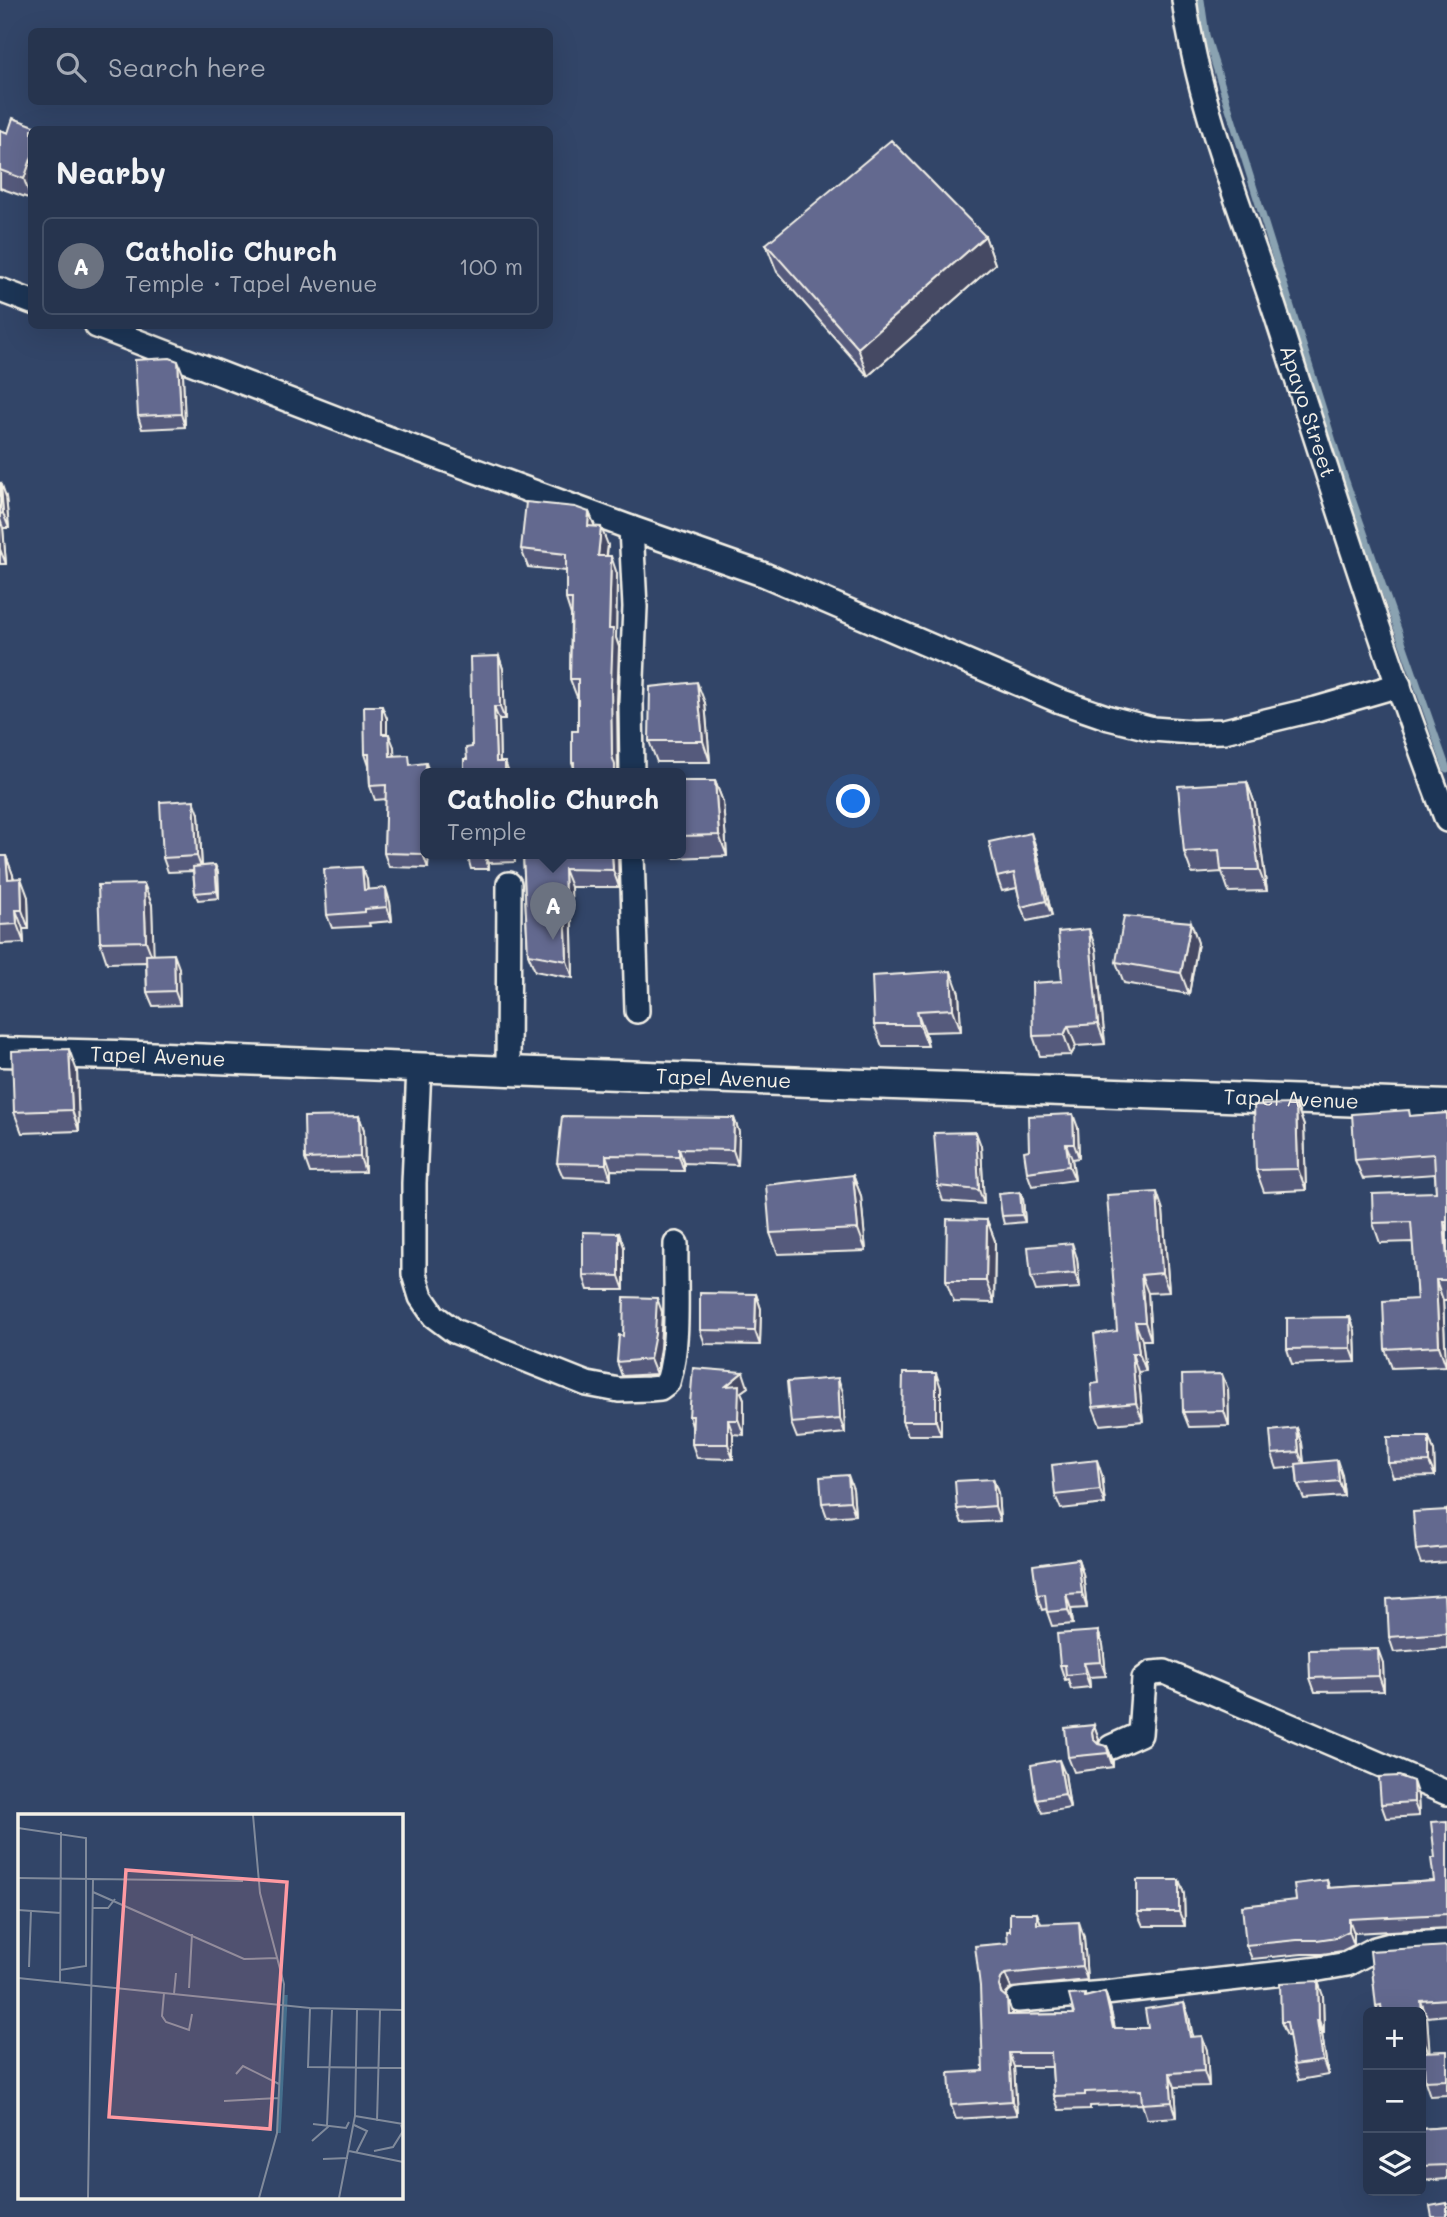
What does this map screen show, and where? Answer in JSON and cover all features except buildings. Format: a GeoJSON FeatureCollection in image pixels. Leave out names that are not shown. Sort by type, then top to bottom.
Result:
{"type":"FeatureCollection","features":[{"type":"Feature","properties":{"kind":"street","name":"Apayo Street"},"geometry":{"type":"LineString","coordinates":[[1184,0],[1195,63],[1208,115],[1372,611],[1447,820]]}},
{"type":"Feature","properties":{"kind":"street"},"geometry":{"type":"LineString","coordinates":[[0,290],[28,300]]}},
{"type":"Feature","properties":{"kind":"street"},"geometry":{"type":"LineString","coordinates":[[105,329],[374,433],[765,575],[1057,700],[1109,718],[1153,729],[1224,731],[1399,685]]}},
{"type":"Feature","properties":{"kind":"street"},"geometry":{"type":"LineString","coordinates":[[631,528],[635,607],[631,702],[632,768]]}},
{"type":"Feature","properties":{"kind":"street"},"geometry":{"type":"LineString","coordinates":[[632,859],[637,1011]]}},
{"type":"Feature","properties":{"kind":"street"},"geometry":{"type":"LineString","coordinates":[[508,1071],[509,884]]}},
{"type":"Feature","properties":{"kind":"street","name":"Tapel Avenue"},"geometry":{"type":"LineString","coordinates":[[0,1052],[1447,1105]]}},
{"type":"Feature","properties":{"kind":"street"},"geometry":{"type":"LineString","coordinates":[[419,1067],[414,1183],[414,1274],[421,1297],[434,1316],[454,1331],[587,1384],[619,1391],[660,1388],[668,1382],[671,1371],[676,1244]]}},
{"type":"Feature","properties":{"kind":"street"},"geometry":{"type":"LineString","coordinates":[[1111,1747],[1140,1734],[1144,1679],[1152,1673],[1164,1672],[1447,1793]]}},
{"type":"Feature","properties":{"kind":"street"},"geometry":{"type":"LineString","coordinates":[[1018,2000],[1319,1969],[1348,1964],[1390,1945],[1447,1942]]}},
{"type":"Feature","properties":{"kind":"waterway"},"geometry":{"type":"LineString","coordinates":[[1201,0],[1206,35],[1342,470],[1447,769]]}},
{"type":"Feature","properties":{"kind":"place","name":"Catholic Church"},"geometry":{"type":"Point","coordinates":[553,940]}}]}
